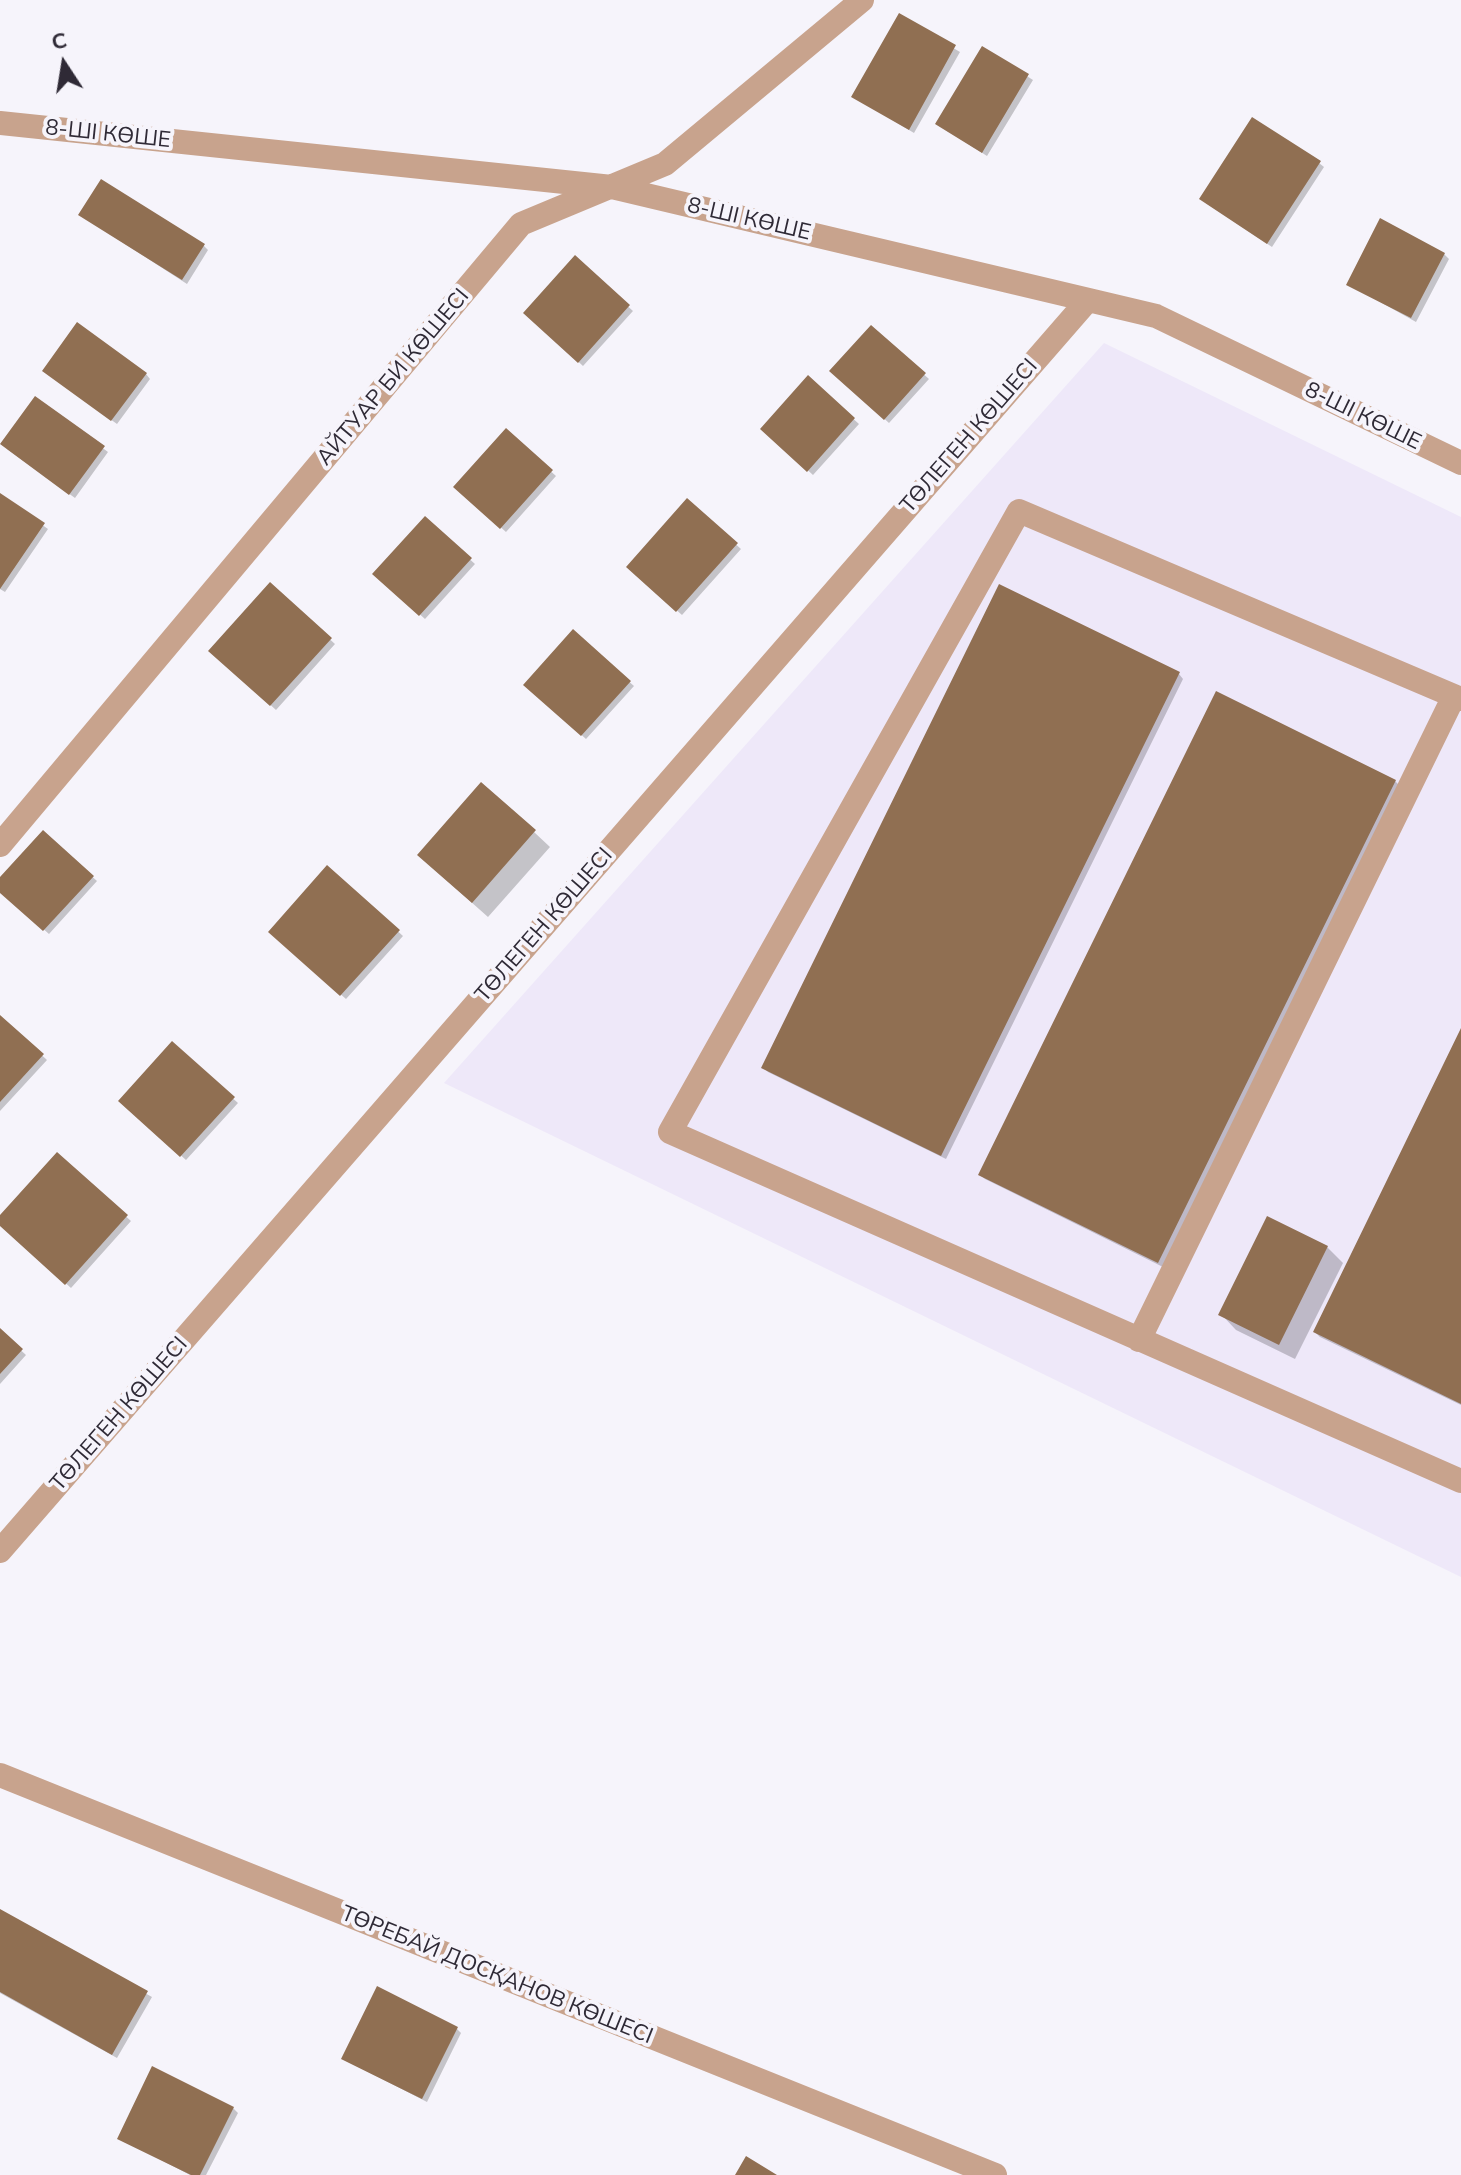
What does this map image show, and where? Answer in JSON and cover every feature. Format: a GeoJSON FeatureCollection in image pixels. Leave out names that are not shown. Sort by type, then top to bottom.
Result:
{"type":"FeatureCollection","features":[{"type":"Feature","properties":{"kind":"street","name":"АЙТУАР БИ КӨШЕСІ"},"geometry":{"type":"LineString","coordinates":[[0,845],[521,224],[665,164],[862,0]]}},
{"type":"Feature","properties":{"kind":"street","name":"8-ШI КӨШЕ"},"geometry":{"type":"LineString","coordinates":[[0,123],[612,187],[1156,316],[1461,463]]}},
{"type":"Feature","properties":{"kind":"street","name":"ТӨЛЕГЕН КӨШЕСІ"},"geometry":{"type":"LineString","coordinates":[[0,1551],[1088,300]]}},
{"type":"Feature","properties":{"kind":"street"},"geometry":{"type":"LineString","coordinates":[[1139,1340],[1458,697],[1019,511],[670,1132],[1139,1340],[1461,1481]]}},
{"type":"Feature","properties":{"kind":"street","name":"ТӨРЕБАЙ ДОСҚАНОВ КӨШЕСІ"},"geometry":{"type":"LineString","coordinates":[[0,1775],[995,2175]]}},
{"type":"Feature","properties":{"kind":"shaded area"},"geometry":{"type":"Polygon","coordinates":[[[1104,343],[1461,517],[1461,1577],[444,1083],[1104,343]]]}},
{"type":"Feature","properties":{"kind":"building"},"geometry":{"type":"Polygon","coordinates":[[[899,13],[956,45],[909,130],[851,97],[899,13]]]}},
{"type":"Feature","properties":{"kind":"building"},"geometry":{"type":"Polygon","coordinates":[[[982,46],[1029,74],[982,153],[935,124],[982,46]]]}},
{"type":"Feature","properties":{"kind":"building"},"geometry":{"type":"Polygon","coordinates":[[[1252,117],[1321,161],[1267,244],[1199,199],[1252,117]]]}},
{"type":"Feature","properties":{"kind":"building"},"geometry":{"type":"Polygon","coordinates":[[[101,179],[205,244],[182,280],[78,215],[101,179]]]}},
{"type":"Feature","properties":{"kind":"building"},"geometry":{"type":"Polygon","coordinates":[[[1380,218],[1445,253],[1411,318],[1346,285],[1380,218]]]}},
{"type":"Feature","properties":{"kind":"building"},"geometry":{"type":"Polygon","coordinates":[[[575,255],[630,305],[578,363],[523,313],[575,255]]]}},
{"type":"Feature","properties":{"kind":"building"},"geometry":{"type":"Polygon","coordinates":[[[77,322],[147,373],[111,421],[42,371],[77,322]]]}},
{"type":"Feature","properties":{"kind":"building"},"geometry":{"type":"Polygon","coordinates":[[[871,325],[926,373],[884,420],[829,371],[871,325]]]}},
{"type":"Feature","properties":{"kind":"building"},"geometry":{"type":"Polygon","coordinates":[[[808,375],[855,418],[807,472],[760,429],[808,375]]]}},
{"type":"Feature","properties":{"kind":"building"},"geometry":{"type":"Polygon","coordinates":[[[35,396],[105,446],[69,495],[0,444],[35,396]]]}},
{"type":"Feature","properties":{"kind":"building"},"geometry":{"type":"Polygon","coordinates":[[[506,428],[553,470],[500,529],[453,487],[506,428]]]}},
{"type":"Feature","properties":{"kind":"building"},"geometry":{"type":"Polygon","coordinates":[[[0,493],[45,523],[0,589],[0,493]]]}},
{"type":"Feature","properties":{"kind":"building"},"geometry":{"type":"Polygon","coordinates":[[[687,498],[738,543],[676,612],[626,567],[687,498]]]}},
{"type":"Feature","properties":{"kind":"building"},"geometry":{"type":"Polygon","coordinates":[[[425,516],[472,558],[419,616],[372,574],[425,516]]]}},
{"type":"Feature","properties":{"kind":"building"},"geometry":{"type":"Polygon","coordinates":[[[270,582],[332,638],[270,706],[208,651],[270,582]]]}},
{"type":"Feature","properties":{"kind":"building"},"geometry":{"type":"Polygon","coordinates":[[[999,584],[1180,672],[941,1156],[761,1068],[999,584]]]}},
{"type":"Feature","properties":{"kind":"building"},"geometry":{"type":"Polygon","coordinates":[[[573,629],[631,681],[581,736],[523,685],[573,629]]]}},
{"type":"Feature","properties":{"kind":"building"},"geometry":{"type":"Polygon","coordinates":[[[1216,691],[1396,780],[1158,1263],[978,1175],[1216,691]]]}},
{"type":"Feature","properties":{"kind":"building"},"geometry":{"type":"Polygon","coordinates":[[[481,782],[536,830],[472,903],[417,855],[481,782]]]}},
{"type":"Feature","properties":{"kind":"building"},"geometry":{"type":"Polygon","coordinates":[[[43,830],[94,876],[43,931],[0,893],[0,877],[43,830]]]}},
{"type":"Feature","properties":{"kind":"building"},"geometry":{"type":"Polygon","coordinates":[[[327,865],[400,930],[340,996],[268,932],[327,865]]]}},
{"type":"Feature","properties":{"kind":"building"},"geometry":{"type":"Polygon","coordinates":[[[0,1015],[44,1054],[0,1102],[0,1015]]]}},
{"type":"Feature","properties":{"kind":"building"},"geometry":{"type":"Polygon","coordinates":[[[1461,1028],[1461,1404],[1313,1332],[1461,1028]]]}},
{"type":"Feature","properties":{"kind":"building"},"geometry":{"type":"Polygon","coordinates":[[[172,1041],[235,1097],[180,1157],[118,1101],[172,1041]]]}},
{"type":"Feature","properties":{"kind":"building"},"geometry":{"type":"Polygon","coordinates":[[[57,1152],[128,1215],[65,1285],[0,1226],[0,1215],[57,1152]]]}},
{"type":"Feature","properties":{"kind":"building"},"geometry":{"type":"Polygon","coordinates":[[[1267,1216],[1328,1246],[1279,1345],[1218,1315],[1267,1216]]]}},
{"type":"Feature","properties":{"kind":"building"},"geometry":{"type":"Polygon","coordinates":[[[0,1328],[23,1349],[0,1374],[0,1328]]]}},
{"type":"Feature","properties":{"kind":"building"},"geometry":{"type":"Polygon","coordinates":[[[0,1909],[148,1991],[112,2055],[0,1992],[0,1909]]]}},
{"type":"Feature","properties":{"kind":"building"},"geometry":{"type":"Polygon","coordinates":[[[377,1986],[458,2027],[422,2099],[341,2059],[377,1986]]]}},
{"type":"Feature","properties":{"kind":"building"},"geometry":{"type":"Polygon","coordinates":[[[152,2066],[234,2107],[200,2175],[191,2175],[117,2139],[152,2066]]]}},
{"type":"Feature","properties":{"kind":"building"},"geometry":{"type":"Polygon","coordinates":[[[746,2156],[777,2175],[735,2175],[746,2156]]]}}]}
